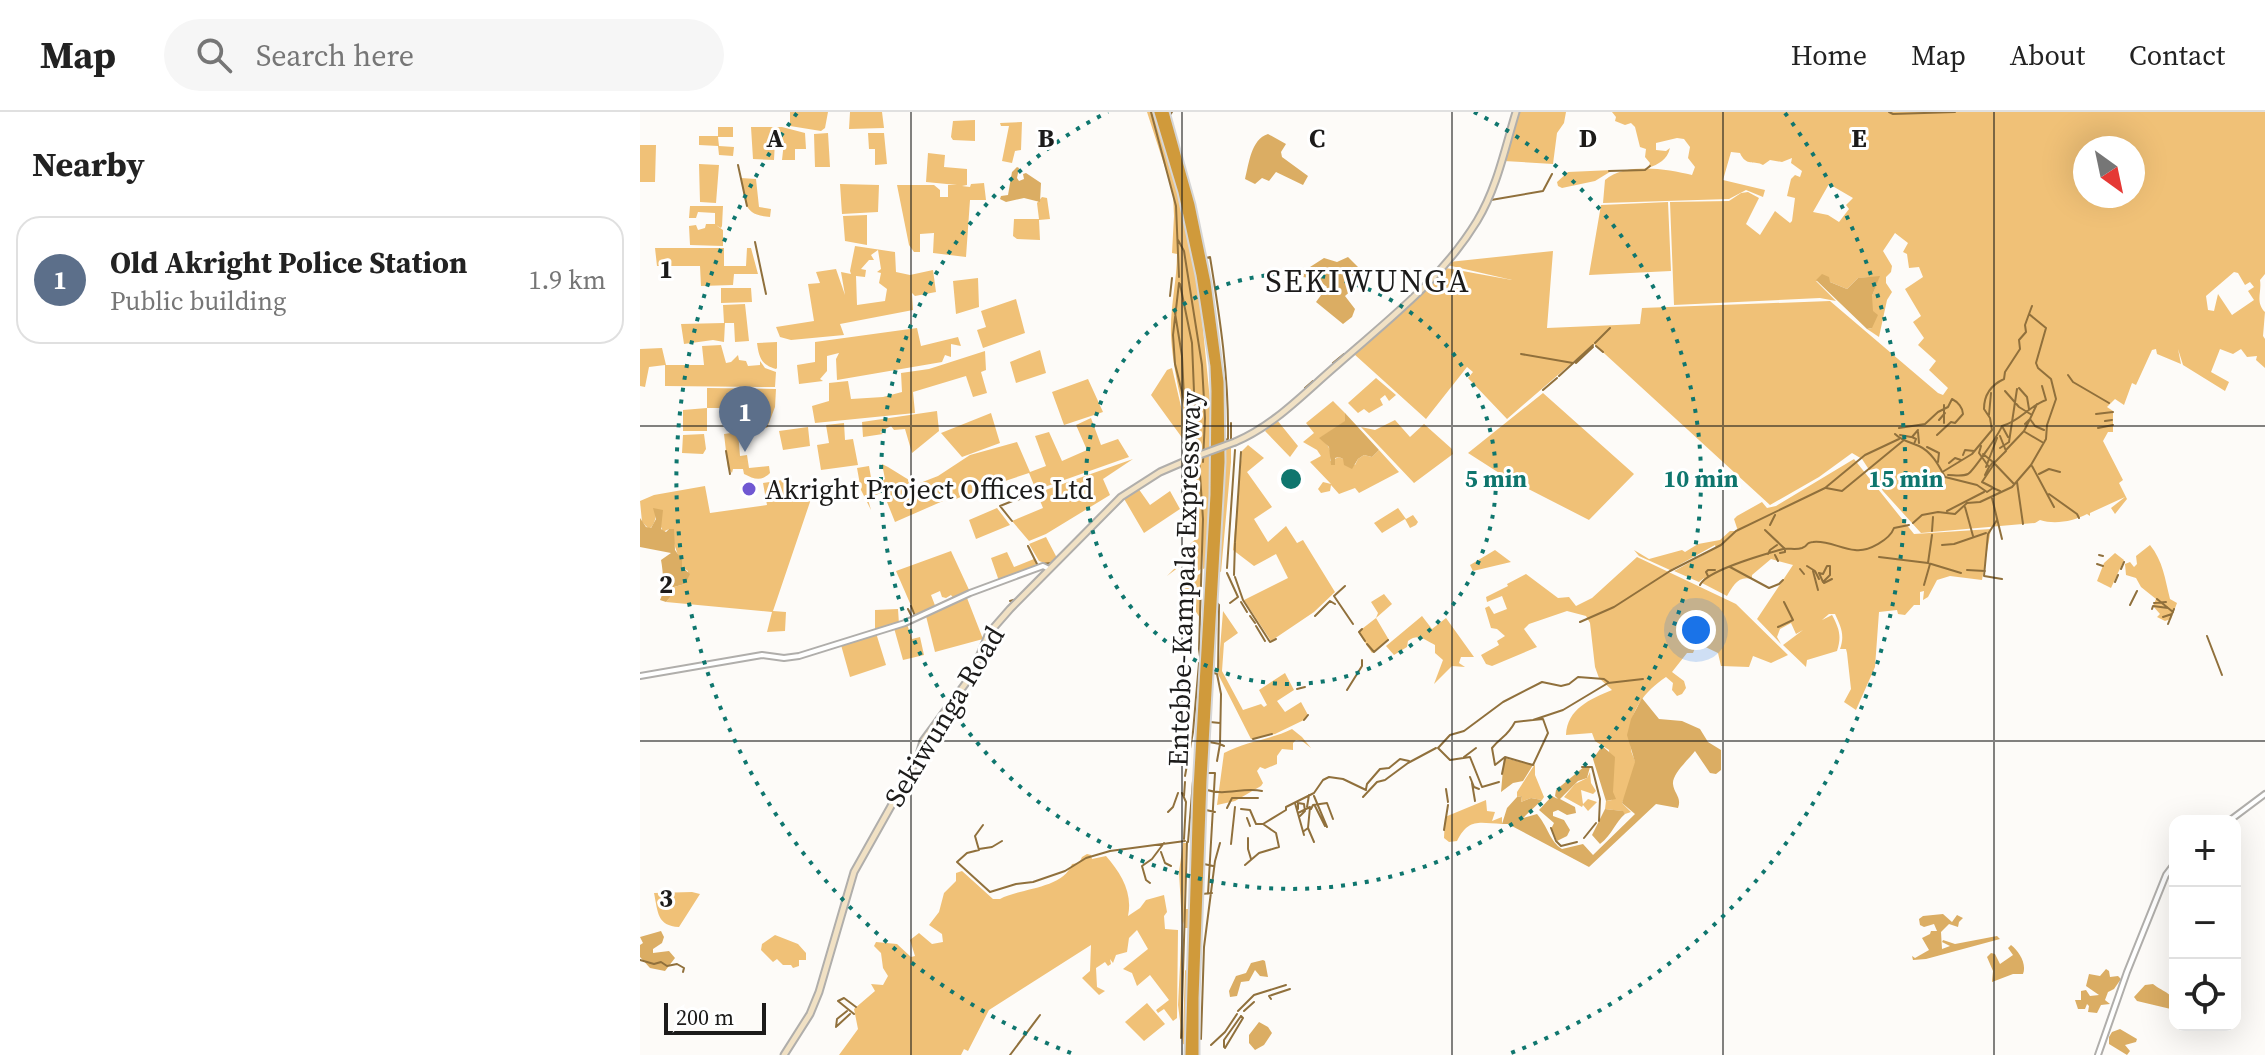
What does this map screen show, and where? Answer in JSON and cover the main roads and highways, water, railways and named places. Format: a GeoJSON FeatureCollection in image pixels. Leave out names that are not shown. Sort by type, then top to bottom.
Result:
{"type":"FeatureCollection","features":[{"type":"Feature","properties":{"kind":"highway","name":"Entebbe-Kampala Expressway"},"geometry":{"type":"LineString","coordinates":[[1158,112],[1182,192],[1195,254],[1215,391],[1214,495],[1197,789],[1190,980],[1192,1055]]}},
{"type":"Feature","properties":{"kind":"highway","name":"Entebbe-Kampala Expressway"},"geometry":{"type":"LineString","coordinates":[[1165,112],[1191,205],[1207,283],[1220,382],[1221,462],[1203,779],[1192,1055]]}},
{"type":"Feature","properties":{"kind":"main road","name":"Sekiwunga Road"},"geometry":{"type":"LineString","coordinates":[[784,1055],[810,1014],[827,973],[854,872],[918,758],[923,741],[971,676],[989,633],[1046,567],[1123,495],[1160,472],[1254,433],[1284,412],[1404,309],[1436,275],[1484,208],[1516,112]]}},
{"type":"Feature","properties":{"kind":"waterway"},"geometry":{"type":"LineString","coordinates":[[1151,112],[1176,206],[1179,277]]}},
{"type":"Feature","properties":{"kind":"waterway"},"geometry":{"type":"LineString","coordinates":[[1889,112],[1955,112]]}},
{"type":"Feature","properties":{"kind":"waterway"},"geometry":{"type":"LineString","coordinates":[[738,165],[747,206]]}},
{"type":"Feature","properties":{"kind":"waterway"},"geometry":{"type":"LineString","coordinates":[[1609,171],[1645,170],[1650,166]]}},
{"type":"Feature","properties":{"kind":"waterway"},"geometry":{"type":"LineString","coordinates":[[1491,200],[1543,191],[1552,174]]}},
{"type":"Feature","properties":{"kind":"waterway"},"geometry":{"type":"LineString","coordinates":[[1178,240],[1184,251],[1202,365],[1205,418],[1203,462]]}},
{"type":"Feature","properties":{"kind":"waterway"},"geometry":{"type":"LineString","coordinates":[[755,242],[766,294]]}},
{"type":"Feature","properties":{"kind":"waterway"},"geometry":{"type":"LineString","coordinates":[[1206,258],[1210,257],[1223,348],[1228,416],[1228,439],[1225,440]]}},
{"type":"Feature","properties":{"kind":"waterway"},"geometry":{"type":"LineString","coordinates":[[1170,296],[1172,278]]}},
{"type":"Feature","properties":{"kind":"waterway"},"geometry":{"type":"LineString","coordinates":[[1179,283],[1173,335],[1175,364],[1197,452]]}},
{"type":"Feature","properties":{"kind":"waterway"},"geometry":{"type":"LineString","coordinates":[[1180,284],[1192,343],[1196,440]]}},
{"type":"Feature","properties":{"kind":"waterway"},"geometry":{"type":"LineString","coordinates":[[1913,523],[1922,515],[1938,512],[1955,514],[1967,503],[1980,502],[2012,487],[2031,465],[2046,439],[2047,425],[2056,399],[2051,379],[2036,363],[2046,328],[2029,314],[2032,306]]}},
{"type":"Feature","properties":{"kind":"waterway"},"geometry":{"type":"LineString","coordinates":[[1175,313],[1182,356],[1184,398]]}},
{"type":"Feature","properties":{"kind":"waterway"},"geometry":{"type":"LineString","coordinates":[[1944,471],[1972,454],[1992,430],[1990,418],[1984,409],[1985,399],[1992,387],[2004,379],[2005,372],[2020,349],[2019,340],[2026,332],[2029,314]]}},
{"type":"Feature","properties":{"kind":"waterway"},"geometry":{"type":"LineString","coordinates":[[1595,343],[1610,328]]}},
{"type":"Feature","properties":{"kind":"waterway"},"geometry":{"type":"LineString","coordinates":[[1350,350],[1358,343]]}},
{"type":"Feature","properties":{"kind":"waterway"},"geometry":{"type":"LineString","coordinates":[[1559,376],[1593,345]]}},
{"type":"Feature","properties":{"kind":"waterway"},"geometry":{"type":"LineString","coordinates":[[1596,346],[1603,352]]}},
{"type":"Feature","properties":{"kind":"waterway"},"geometry":{"type":"LineString","coordinates":[[1576,363],[1593,347]]}},
{"type":"Feature","properties":{"kind":"waterway"},"geometry":{"type":"LineString","coordinates":[[1333,363],[1344,354]]}},
{"type":"Feature","properties":{"kind":"waterway"},"geometry":{"type":"LineString","coordinates":[[1521,354],[1573,363]]}},
{"type":"Feature","properties":{"kind":"waterway"},"geometry":{"type":"LineString","coordinates":[[2068,375],[2073,382],[2109,403]]}},
{"type":"Feature","properties":{"kind":"waterway"},"geometry":{"type":"LineString","coordinates":[[1543,390],[1557,378]]}},
{"type":"Feature","properties":{"kind":"waterway"},"geometry":{"type":"LineString","coordinates":[[1305,388],[1313,381]]}},
{"type":"Feature","properties":{"kind":"waterway"},"geometry":{"type":"LineString","coordinates":[[1948,475],[1968,474],[2002,426],[2046,400],[2042,386]]}},
{"type":"Feature","properties":{"kind":"waterway"},"geometry":{"type":"LineString","coordinates":[[2019,388],[2027,397],[2029,409]]}},
{"type":"Feature","properties":{"kind":"waterway"},"geometry":{"type":"LineString","coordinates":[[2000,448],[2009,442],[2017,389]]}},
{"type":"Feature","properties":{"kind":"waterway"},"geometry":{"type":"LineString","coordinates":[[2005,391],[2019,407],[2032,415]]}},
{"type":"Feature","properties":{"kind":"waterway"},"geometry":{"type":"LineString","coordinates":[[1989,415],[1991,393]]}},
{"type":"Feature","properties":{"kind":"waterway"},"geometry":{"type":"LineString","coordinates":[[1899,428],[1925,424],[1948,407],[1952,399],[1960,405],[1963,414],[1937,435]]}},
{"type":"Feature","properties":{"kind":"waterway"},"geometry":{"type":"LineString","coordinates":[[2025,424],[2037,404]]}},
{"type":"Feature","properties":{"kind":"waterway"},"geometry":{"type":"LineString","coordinates":[[1944,405],[1944,423]]}},
{"type":"Feature","properties":{"kind":"waterway"},"geometry":{"type":"LineString","coordinates":[[2096,414],[2113,412]]}},
{"type":"Feature","properties":{"kind":"waterway"},"geometry":{"type":"LineString","coordinates":[[1939,420],[1945,413]]}},
{"type":"Feature","properties":{"kind":"waterway"},"geometry":{"type":"LineString","coordinates":[[2006,450],[2024,431],[2030,419],[2035,426],[2044,430]]}},
{"type":"Feature","properties":{"kind":"waterway"},"geometry":{"type":"LineString","coordinates":[[2105,421],[2112,420]]}},
{"type":"Feature","properties":{"kind":"waterway"},"geometry":{"type":"LineString","coordinates":[[1231,423],[1231,439]]}},
{"type":"Feature","properties":{"kind":"waterway"},"geometry":{"type":"LineString","coordinates":[[2098,428],[2113,425]]}},
{"type":"Feature","properties":{"kind":"waterway"},"geometry":{"type":"LineString","coordinates":[[2002,426],[2008,437]]}},
{"type":"Feature","properties":{"kind":"waterway"},"geometry":{"type":"LineString","coordinates":[[1914,444],[1916,439],[1912,437],[1918,430]]}},
{"type":"Feature","properties":{"kind":"waterway"},"geometry":{"type":"LineString","coordinates":[[1918,432],[1919,443]]}},
{"type":"Feature","properties":{"kind":"waterway"},"geometry":{"type":"LineString","coordinates":[[2025,432],[2042,442]]}},
{"type":"Feature","properties":{"kind":"waterway"},"geometry":{"type":"LineString","coordinates":[[1895,434],[1928,452],[1945,477],[1977,485],[1987,492],[1993,488],[2000,491]]}},
{"type":"Feature","properties":{"kind":"waterway"},"geometry":{"type":"LineString","coordinates":[[1900,435],[1911,437]]}},
{"type":"Feature","properties":{"kind":"waterway"},"geometry":{"type":"LineString","coordinates":[[2000,436],[2006,451],[1994,463],[2014,484]]}},
{"type":"Feature","properties":{"kind":"waterway"},"geometry":{"type":"LineString","coordinates":[[1986,467],[1997,438]]}},
{"type":"Feature","properties":{"kind":"waterway"},"geometry":{"type":"LineString","coordinates":[[1580,622],[1614,607],[1670,571],[1721,545],[1736,531],[1825,488],[1865,455],[1899,439]]}},
{"type":"Feature","properties":{"kind":"waterway"},"geometry":{"type":"LineString","coordinates":[[1826,488],[1842,491],[1904,440]]}},
{"type":"Feature","properties":{"kind":"waterway"},"geometry":{"type":"LineString","coordinates":[[1981,446],[1979,453],[1989,467],[1985,475]]}},
{"type":"Feature","properties":{"kind":"waterway"},"geometry":{"type":"LineString","coordinates":[[1927,447],[1939,453],[1938,462]]}},
{"type":"Feature","properties":{"kind":"waterway"},"geometry":{"type":"LineString","coordinates":[[1227,568],[1235,450]]}},
{"type":"Feature","properties":{"kind":"waterway"},"geometry":{"type":"LineString","coordinates":[[1963,455],[1965,450],[1974,451]]}},
{"type":"Feature","properties":{"kind":"waterway"},"geometry":{"type":"LineString","coordinates":[[726,451],[730,474]]}},
{"type":"Feature","properties":{"kind":"waterway"},"geometry":{"type":"LineString","coordinates":[[1235,542],[1241,452]]}},
{"type":"Feature","properties":{"kind":"waterway"},"geometry":{"type":"LineString","coordinates":[[1983,454],[1993,462],[1990,466]]}},
{"type":"Feature","properties":{"kind":"waterway"},"geometry":{"type":"LineString","coordinates":[[1949,463],[1955,458],[1961,460]]}},
{"type":"Feature","properties":{"kind":"waterway"},"geometry":{"type":"LineString","coordinates":[[1199,460],[1203,519],[1201,664]]}},
{"type":"Feature","properties":{"kind":"waterway"},"geometry":{"type":"LineString","coordinates":[[1992,487],[1982,482],[1994,464]]}},
{"type":"Feature","properties":{"kind":"waterway"},"geometry":{"type":"LineString","coordinates":[[2032,466],[2054,507]]}},
{"type":"Feature","properties":{"kind":"waterway"},"geometry":{"type":"LineString","coordinates":[[2039,474],[2049,469],[2060,472]]}},
{"type":"Feature","properties":{"kind":"waterway"},"geometry":{"type":"LineString","coordinates":[[2017,482],[2023,524]]}},
{"type":"Feature","properties":{"kind":"waterway"},"geometry":{"type":"LineString","coordinates":[[1947,511],[1984,492]]}},
{"type":"Feature","properties":{"kind":"waterway"},"geometry":{"type":"LineString","coordinates":[[1024,497],[1037,493]]}},
{"type":"Feature","properties":{"kind":"waterway"},"geometry":{"type":"LineString","coordinates":[[2049,494],[2079,518]]}},
{"type":"Feature","properties":{"kind":"waterway"},"geometry":{"type":"LineString","coordinates":[[1017,500],[1022,498]]}},
{"type":"Feature","properties":{"kind":"waterway"},"geometry":{"type":"LineString","coordinates":[[1992,498],[2002,539]]}},
{"type":"Feature","properties":{"kind":"waterway"},"geometry":{"type":"LineString","coordinates":[[1012,521],[1000,506],[1015,500]]}},
{"type":"Feature","properties":{"kind":"waterway"},"geometry":{"type":"LineString","coordinates":[[1965,507],[1973,536]]}},
{"type":"Feature","properties":{"kind":"waterway"},"geometry":{"type":"LineString","coordinates":[[1770,525],[1775,515]]}},
{"type":"Feature","properties":{"kind":"waterway"},"geometry":{"type":"LineString","coordinates":[[1932,531],[1933,517]]}},
{"type":"Feature","properties":{"kind":"waterway"},"geometry":{"type":"LineString","coordinates":[[1997,520],[1988,534],[1984,576],[2002,579]]}},
{"type":"Feature","properties":{"kind":"waterway"},"geometry":{"type":"LineString","coordinates":[[1700,585],[1725,568],[1783,549],[1800,549],[1818,542],[1861,550],[1878,544],[1894,528],[1909,525]]}},
{"type":"Feature","properties":{"kind":"waterway"},"geometry":{"type":"LineString","coordinates":[[1765,530],[1785,549],[1780,553]]}},
{"type":"Feature","properties":{"kind":"waterway"},"geometry":{"type":"LineString","coordinates":[[1942,545],[1986,533]]}},
{"type":"Feature","properties":{"kind":"waterway"},"geometry":{"type":"LineString","coordinates":[[1879,557],[1928,563],[1932,535]]}},
{"type":"Feature","properties":{"kind":"waterway"},"geometry":{"type":"LineString","coordinates":[[1234,575],[1235,543]]}},
{"type":"Feature","properties":{"kind":"waterway"},"geometry":{"type":"LineString","coordinates":[[1768,554],[1777,545]]}},
{"type":"Feature","properties":{"kind":"waterway"},"geometry":{"type":"LineString","coordinates":[[1028,546],[1038,566]]}},
{"type":"Feature","properties":{"kind":"waterway"},"geometry":{"type":"LineString","coordinates":[[1775,555],[1778,561]]}},
{"type":"Feature","properties":{"kind":"waterway"},"geometry":{"type":"LineString","coordinates":[[2099,555],[2103,556]]}},
{"type":"Feature","properties":{"kind":"waterway"},"geometry":{"type":"LineString","coordinates":[[1042,564],[1051,563],[1058,557]]}},
{"type":"Feature","properties":{"kind":"waterway"},"geometry":{"type":"LineString","coordinates":[[2121,569],[2124,562]]}},
{"type":"Feature","properties":{"kind":"waterway"},"geometry":{"type":"LineString","coordinates":[[1928,563],[1961,573]]}},
{"type":"Feature","properties":{"kind":"waterway"},"geometry":{"type":"LineString","coordinates":[[1924,585],[1930,564]]}},
{"type":"Feature","properties":{"kind":"waterway"},"geometry":{"type":"LineString","coordinates":[[2097,564],[2103,566]]}},
{"type":"Feature","properties":{"kind":"waterway"},"geometry":{"type":"LineString","coordinates":[[1807,566],[1815,571],[1819,579]]}},
{"type":"Feature","properties":{"kind":"waterway"},"geometry":{"type":"LineString","coordinates":[[1827,566],[1830,566],[1830,575],[1823,582],[1819,573],[1823,574],[1827,566]]}},
{"type":"Feature","properties":{"kind":"waterway"},"geometry":{"type":"LineString","coordinates":[[1730,567],[1769,588],[1783,580]]}},
{"type":"Feature","properties":{"kind":"waterway"},"geometry":{"type":"LineString","coordinates":[[1800,569],[1804,574]]}},
{"type":"Feature","properties":{"kind":"waterway"},"geometry":{"type":"LineString","coordinates":[[1708,576],[1708,570],[1715,570]]}},
{"type":"Feature","properties":{"kind":"waterway"},"geometry":{"type":"LineString","coordinates":[[1967,570],[1985,571]]}},
{"type":"Feature","properties":{"kind":"waterway"},"geometry":{"type":"LineString","coordinates":[[1813,571],[1818,590]]}},
{"type":"Feature","properties":{"kind":"waterway"},"geometry":{"type":"LineString","coordinates":[[1227,573],[1238,597],[1230,603]]}},
{"type":"Feature","properties":{"kind":"waterway"},"geometry":{"type":"LineString","coordinates":[[2115,582],[2118,575]]}},
{"type":"Feature","properties":{"kind":"waterway"},"geometry":{"type":"LineString","coordinates":[[1235,577],[1243,600],[1270,642],[1276,639]]}},
{"type":"Feature","properties":{"kind":"waterway"},"geometry":{"type":"LineString","coordinates":[[1824,583],[1832,579]]}},
{"type":"Feature","properties":{"kind":"waterway"},"geometry":{"type":"LineString","coordinates":[[1345,586],[1334,596],[1353,624]]}},
{"type":"Feature","properties":{"kind":"waterway"},"geometry":{"type":"LineString","coordinates":[[2130,605],[2137,591]]}},
{"type":"Feature","properties":{"kind":"waterway"},"geometry":{"type":"LineString","coordinates":[[938,605],[965,593]]}},
{"type":"Feature","properties":{"kind":"waterway"},"geometry":{"type":"LineString","coordinates":[[1010,601],[1017,599]]}},
{"type":"Feature","properties":{"kind":"waterway"},"geometry":{"type":"LineString","coordinates":[[2157,599],[2173,612]]}},
{"type":"Feature","properties":{"kind":"waterway"},"geometry":{"type":"LineString","coordinates":[[1315,616],[1330,601],[1335,604]]}},
{"type":"Feature","properties":{"kind":"waterway"},"geometry":{"type":"LineString","coordinates":[[1241,602],[1247,612]]}},
{"type":"Feature","properties":{"kind":"waterway"},"geometry":{"type":"LineString","coordinates":[[1778,627],[1793,620],[1784,602]]}},
{"type":"Feature","properties":{"kind":"waterway"},"geometry":{"type":"LineString","coordinates":[[2154,603],[2166,602]]}},
{"type":"Feature","properties":{"kind":"waterway"},"geometry":{"type":"LineString","coordinates":[[1004,612],[1012,603]]}},
{"type":"Feature","properties":{"kind":"waterway"},"geometry":{"type":"LineString","coordinates":[[1217,603],[1218,671]]}},
{"type":"Feature","properties":{"kind":"waterway"},"geometry":{"type":"LineString","coordinates":[[911,606],[915,616]]}},
{"type":"Feature","properties":{"kind":"waterway"},"geometry":{"type":"LineString","coordinates":[[2152,609],[2153,606],[2168,608]]}},
{"type":"Feature","properties":{"kind":"waterway"},"geometry":{"type":"LineString","coordinates":[[908,609],[911,615]]}},
{"type":"Feature","properties":{"kind":"waterway"},"geometry":{"type":"LineString","coordinates":[[2168,624],[2174,609]]}},
{"type":"Feature","properties":{"kind":"waterway"},"geometry":{"type":"LineString","coordinates":[[2163,617],[2172,614]]}},
{"type":"Feature","properties":{"kind":"waterway"},"geometry":{"type":"LineString","coordinates":[[1250,616],[1255,623]]}},
{"type":"Feature","properties":{"kind":"waterway"},"geometry":{"type":"LineString","coordinates":[[983,639],[999,617]]}},
{"type":"Feature","properties":{"kind":"waterway"},"geometry":{"type":"LineString","coordinates":[[1256,626],[1265,641]]}},
{"type":"Feature","properties":{"kind":"waterway"},"geometry":{"type":"LineString","coordinates":[[1362,629],[1359,632],[1365,641]]}},
{"type":"Feature","properties":{"kind":"waterway"},"geometry":{"type":"LineString","coordinates":[[2207,636],[2222,675]]}},
{"type":"Feature","properties":{"kind":"waterway"},"geometry":{"type":"LineString","coordinates":[[1367,644],[1374,652],[1388,640]]}},
{"type":"Feature","properties":{"kind":"waterway"},"geometry":{"type":"LineString","coordinates":[[1347,690],[1362,666],[1362,660]]}},
{"type":"Feature","properties":{"kind":"waterway"},"geometry":{"type":"LineString","coordinates":[[1185,776],[1193,732],[1199,663]]}},
{"type":"Feature","properties":{"kind":"waterway"},"geometry":{"type":"LineString","coordinates":[[1214,673],[1217,674],[1221,694],[1220,744],[1224,746]]}},
{"type":"Feature","properties":{"kind":"waterway"},"geometry":{"type":"LineString","coordinates":[[1499,782],[1482,787],[1470,757],[1450,760],[1438,748],[1450,735],[1464,731],[1503,702],[1542,682],[1561,686],[1578,677],[1608,682]]}},
{"type":"Feature","properties":{"kind":"waterway"},"geometry":{"type":"LineString","coordinates":[[1533,720],[1543,719],[1548,733],[1533,765],[1505,757],[1495,765],[1492,748],[1515,722],[1533,720],[1563,710],[1608,683],[1643,679]]}},
{"type":"Feature","properties":{"kind":"waterway"},"geometry":{"type":"LineString","coordinates":[[1297,689],[1305,687]]}},
{"type":"Feature","properties":{"kind":"waterway"},"geometry":{"type":"LineString","coordinates":[[1304,720],[1308,715]]}},
{"type":"Feature","properties":{"kind":"waterway"},"geometry":{"type":"LineString","coordinates":[[1210,722],[1220,723]]}},
{"type":"Feature","properties":{"kind":"waterway"},"geometry":{"type":"LineString","coordinates":[[1253,739],[1272,734]]}},
{"type":"Feature","properties":{"kind":"waterway"},"geometry":{"type":"LineString","coordinates":[[1209,742],[1220,744],[1217,761]]}},
{"type":"Feature","properties":{"kind":"waterway"},"geometry":{"type":"LineString","coordinates":[[1363,797],[1377,782],[1436,748]]}},
{"type":"Feature","properties":{"kind":"waterway"},"geometry":{"type":"LineString","coordinates":[[1464,757],[1476,748]]}},
{"type":"Feature","properties":{"kind":"waterway"},"geometry":{"type":"LineString","coordinates":[[1366,789],[1380,769],[1389,768],[1400,759],[1409,761]]}},
{"type":"Feature","properties":{"kind":"waterway"},"geometry":{"type":"LineString","coordinates":[[1502,774],[1505,759]]}},
{"type":"Feature","properties":{"kind":"waterway"},"geometry":{"type":"LineString","coordinates":[[1582,767],[1592,767],[1600,799],[1599,821]]}},
{"type":"Feature","properties":{"kind":"waterway"},"geometry":{"type":"LineString","coordinates":[[1207,773],[1215,773],[1208,894]]}},
{"type":"Feature","properties":{"kind":"waterway"},"geometry":{"type":"LineString","coordinates":[[1263,824],[1286,810],[1286,807],[1314,793],[1329,777],[1343,779],[1366,790]]}},
{"type":"Feature","properties":{"kind":"waterway"},"geometry":{"type":"LineString","coordinates":[[1470,777],[1474,787],[1479,789]]}},
{"type":"Feature","properties":{"kind":"waterway"},"geometry":{"type":"LineString","coordinates":[[1188,842],[1193,781]]}},
{"type":"Feature","properties":{"kind":"waterway"},"geometry":{"type":"LineString","coordinates":[[1184,796],[1185,782]]}},
{"type":"Feature","properties":{"kind":"waterway"},"geometry":{"type":"LineString","coordinates":[[1472,783],[1475,801]]}},
{"type":"Feature","properties":{"kind":"waterway"},"geometry":{"type":"LineString","coordinates":[[1446,789],[1448,802]]}},
{"type":"Feature","properties":{"kind":"waterway"},"geometry":{"type":"LineString","coordinates":[[1207,790],[1262,791]]}},
{"type":"Feature","properties":{"kind":"waterway"},"geometry":{"type":"LineString","coordinates":[[2261,794],[2265,791]]}},
{"type":"Feature","properties":{"kind":"waterway"},"geometry":{"type":"LineString","coordinates":[[1168,812],[1178,793]]}},
{"type":"Feature","properties":{"kind":"waterway"},"geometry":{"type":"LineString","coordinates":[[1182,793],[1186,802],[1184,839]]}},
{"type":"Feature","properties":{"kind":"waterway"},"geometry":{"type":"LineString","coordinates":[[1307,807],[1309,795]]}},
{"type":"Feature","properties":{"kind":"waterway"},"geometry":{"type":"LineString","coordinates":[[1314,796],[1327,827]]}},
{"type":"Feature","properties":{"kind":"waterway"},"geometry":{"type":"LineString","coordinates":[[1227,808],[1232,798],[1258,798]]}},
{"type":"Feature","properties":{"kind":"waterway"},"geometry":{"type":"LineString","coordinates":[[1295,803],[1304,835]]}},
{"type":"Feature","properties":{"kind":"waterway"},"geometry":{"type":"LineString","coordinates":[[1298,809],[1298,803],[1304,804],[1305,811],[1300,816]]}},
{"type":"Feature","properties":{"kind":"waterway"},"geometry":{"type":"LineString","coordinates":[[1311,809],[1313,805],[1327,803],[1333,819]]}},
{"type":"Feature","properties":{"kind":"waterway"},"geometry":{"type":"LineString","coordinates":[[1444,830],[1448,805]]}},
{"type":"Feature","properties":{"kind":"waterway"},"geometry":{"type":"LineString","coordinates":[[1315,806],[1325,826]]}},
{"type":"Feature","properties":{"kind":"waterway"},"geometry":{"type":"LineString","coordinates":[[1231,844],[1235,807]]}},
{"type":"Feature","properties":{"kind":"waterway"},"geometry":{"type":"LineString","coordinates":[[1298,813],[1310,807],[1308,828]]}},
{"type":"Feature","properties":{"kind":"waterway"},"geometry":{"type":"LineString","coordinates":[[1241,809],[1250,810],[1256,824],[1263,824],[1276,833],[1279,847],[1259,853],[1245,865]]}},
{"type":"Feature","properties":{"kind":"waterway"},"geometry":{"type":"LineString","coordinates":[[1206,810],[1215,812]]}},
{"type":"Feature","properties":{"kind":"waterway"},"geometry":{"type":"LineString","coordinates":[[1247,818],[1250,826]]}},
{"type":"Feature","properties":{"kind":"waterway"},"geometry":{"type":"LineString","coordinates":[[1584,838],[1596,823]]}},
{"type":"Feature","properties":{"kind":"waterway"},"geometry":{"type":"LineString","coordinates":[[983,825],[975,836],[979,850],[967,853],[957,862],[990,892],[1033,882],[1065,871],[1086,858],[1110,851],[1185,841]]}},
{"type":"Feature","properties":{"kind":"waterway"},"geometry":{"type":"LineString","coordinates":[[1304,831],[1308,828],[1314,842]]}},
{"type":"Feature","properties":{"kind":"waterway"},"geometry":{"type":"LineString","coordinates":[[1551,828],[1561,846],[1577,842]]}},
{"type":"Feature","properties":{"kind":"waterway"},"geometry":{"type":"LineString","coordinates":[[1248,838],[1251,859]]}},
{"type":"Feature","properties":{"kind":"waterway"},"geometry":{"type":"LineString","coordinates":[[979,849],[1002,841]]}},
{"type":"Feature","properties":{"kind":"waterway"},"geometry":{"type":"LineString","coordinates":[[1181,1038],[1187,842]]}},
{"type":"Feature","properties":{"kind":"waterway"},"geometry":{"type":"LineString","coordinates":[[1150,883],[1142,866],[1164,843]]}},
{"type":"Feature","properties":{"kind":"waterway"},"geometry":{"type":"LineString","coordinates":[[1201,1039],[1204,947],[1220,843]]}},
{"type":"Feature","properties":{"kind":"waterway"},"geometry":{"type":"LineString","coordinates":[[1161,852],[1165,863],[1171,866]]}},
{"type":"Feature","properties":{"kind":"waterway"},"geometry":{"type":"LineString","coordinates":[[1204,864],[1213,866]]}},
{"type":"Feature","properties":{"kind":"waterway"},"geometry":{"type":"LineString","coordinates":[[1202,894],[1212,893]]}},
{"type":"Feature","properties":{"kind":"waterway"},"geometry":{"type":"LineString","coordinates":[[640,960],[654,964],[661,962],[667,966],[677,964],[684,968],[683,972]]}},
{"type":"Feature","properties":{"kind":"waterway"},"geometry":{"type":"LineString","coordinates":[[1238,1011],[1254,995],[1286,985]]}},
{"type":"Feature","properties":{"kind":"waterway"},"geometry":{"type":"LineString","coordinates":[[1271,999],[1269,996],[1290,989]]}},
{"type":"Feature","properties":{"kind":"waterway"},"geometry":{"type":"LineString","coordinates":[[854,1014],[838,1001],[844,998],[856,1007]]}},
{"type":"Feature","properties":{"kind":"waterway"},"geometry":{"type":"LineString","coordinates":[[1244,1011],[1254,1002]]}},
{"type":"Feature","properties":{"kind":"waterway"},"geometry":{"type":"LineString","coordinates":[[836,1027],[837,1019],[847,1011]]}},
{"type":"Feature","properties":{"kind":"waterway"},"geometry":{"type":"LineString","coordinates":[[837,1026],[850,1014]]}},
{"type":"Feature","properties":{"kind":"waterway"},"geometry":{"type":"LineString","coordinates":[[1211,1045],[1237,1014]]}},
{"type":"Feature","properties":{"kind":"waterway"},"geometry":{"type":"LineString","coordinates":[[1010,1055],[1040,1015]]}},
{"type":"Feature","properties":{"kind":"waterway"},"geometry":{"type":"LineString","coordinates":[[1224,1047],[1224,1040],[1241,1016]]}},
{"type":"Feature","properties":{"kind":"waterway"},"geometry":{"type":"LineString","coordinates":[[1225,1048],[1243,1018],[1241,1016]]}},
{"type":"Feature","properties":{"kind":"place","name":"Old Akright Police Station"},"geometry":{"type":"Point","coordinates":[745,452]}},
{"type":"Feature","properties":{"kind":"place","name":"Akright Project Offices Ltd"},"geometry":{"type":"Point","coordinates":[749,489]}},
{"type":"Feature","properties":{"kind":"district","name":"SEKIWUNGA"},"geometry":{"type":"Point","coordinates":[1368,281]}}]}
